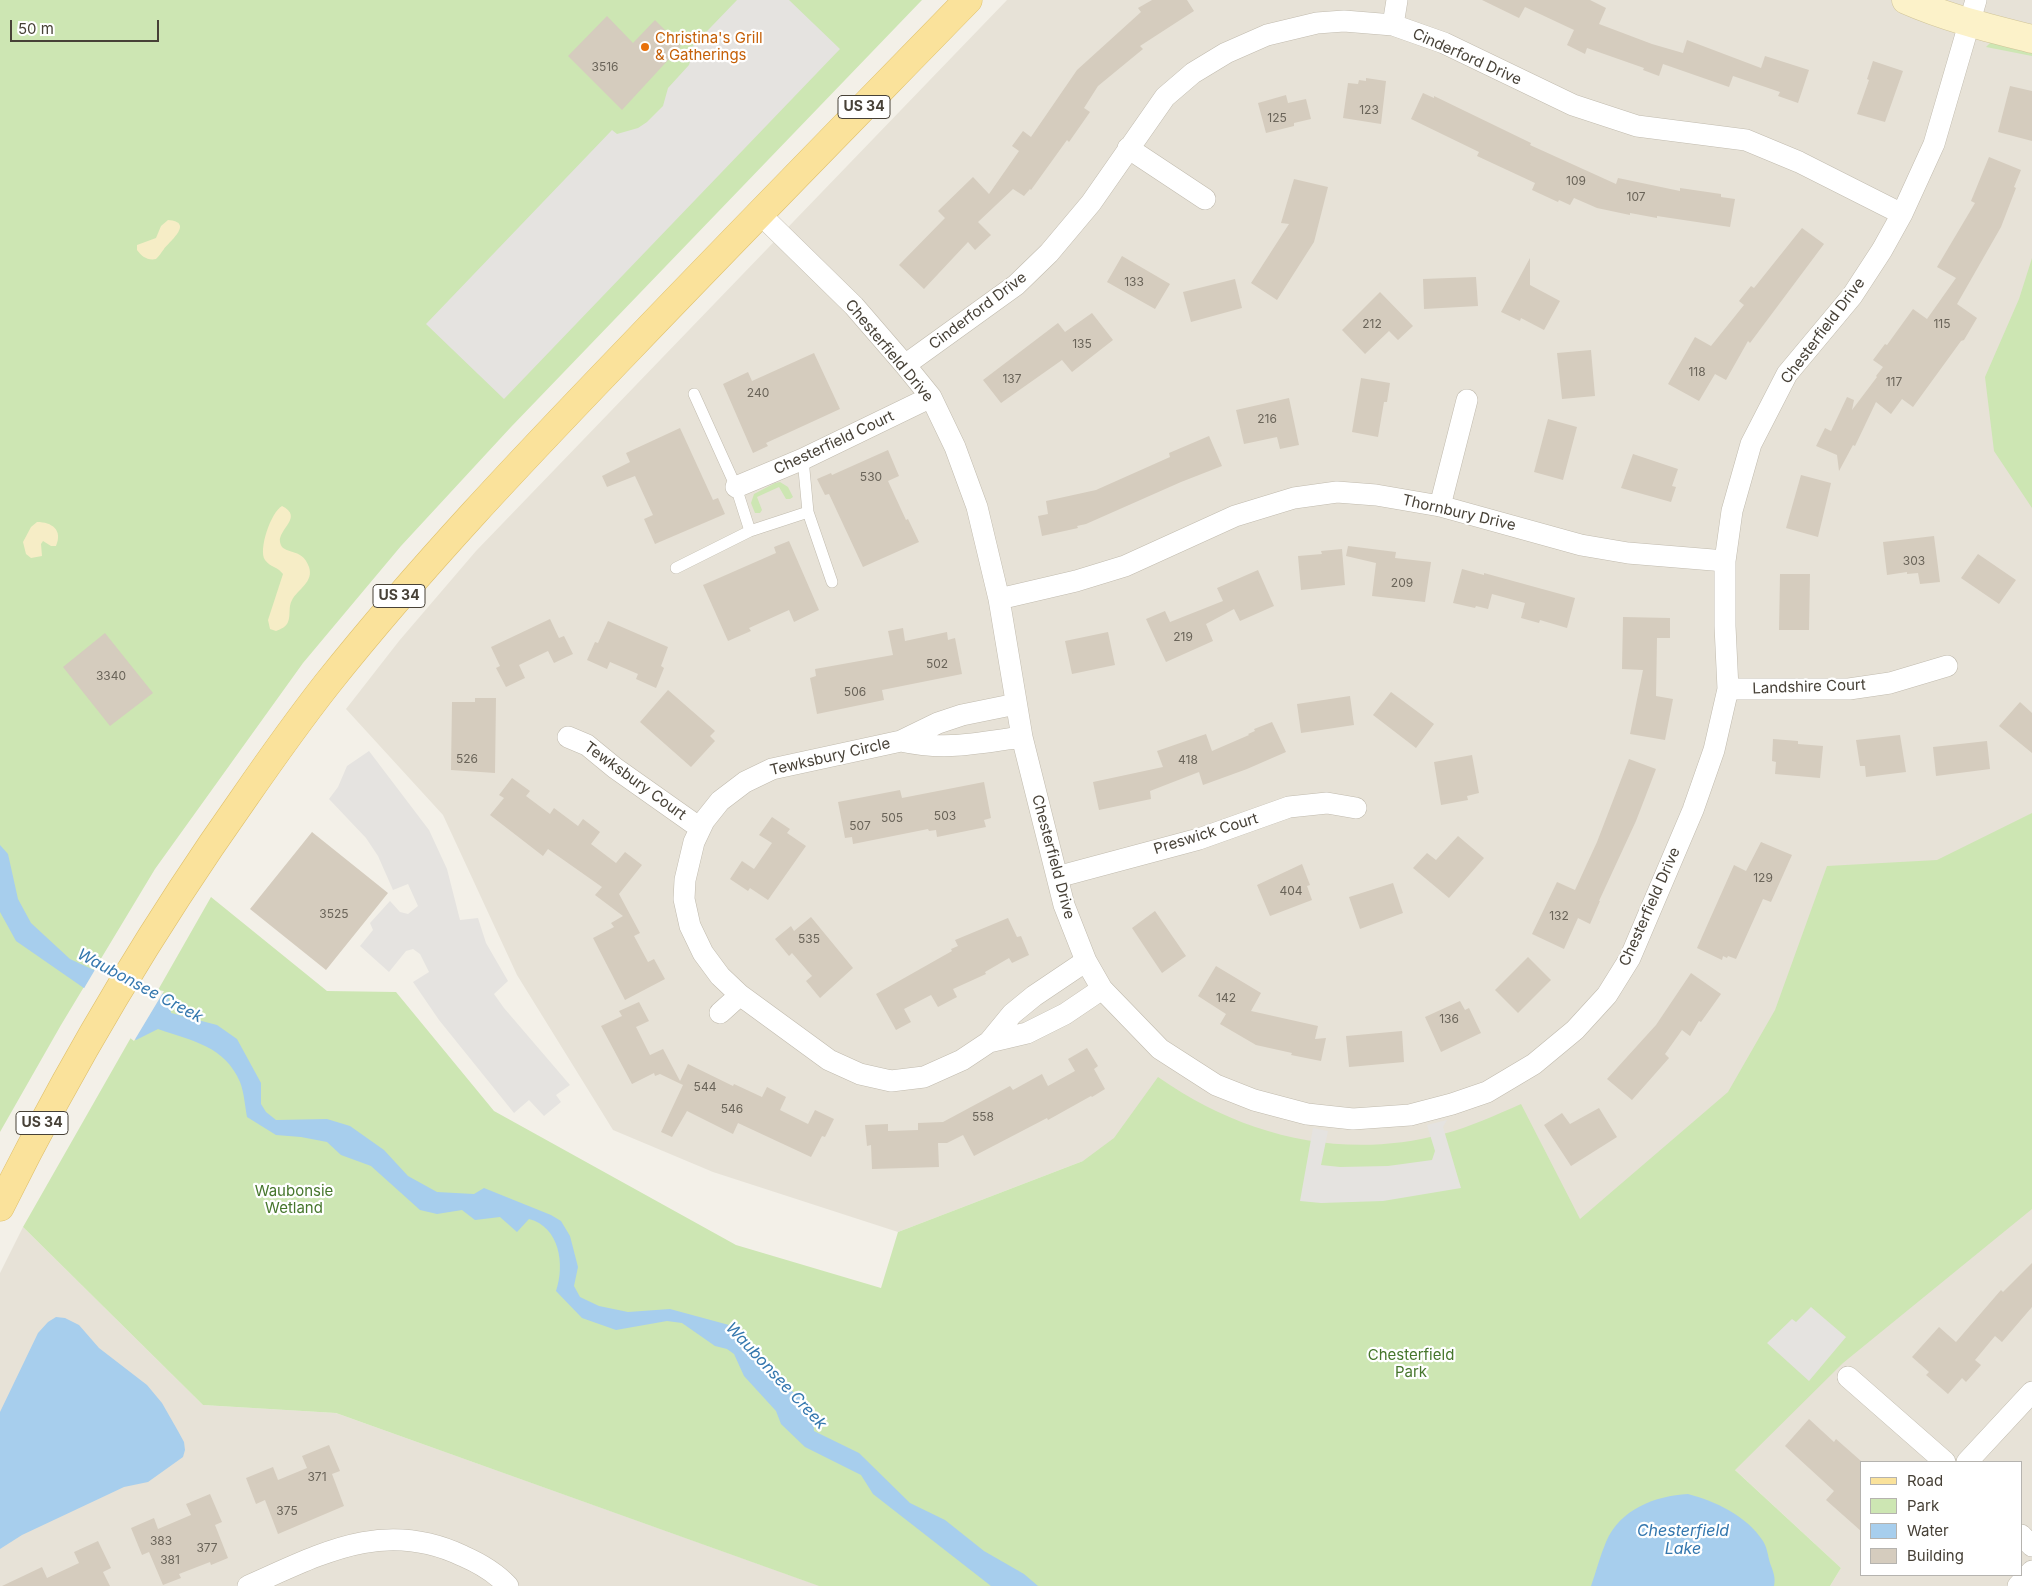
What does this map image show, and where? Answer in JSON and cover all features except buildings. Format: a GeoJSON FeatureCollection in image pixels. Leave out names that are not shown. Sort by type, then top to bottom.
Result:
{"type":"FeatureCollection","features":[{"type":"Feature","properties":{"kind":"main road","name":"US 34"},"geometry":{"type":"LineString","coordinates":[[0,1207],[87,1041],[146,944],[215,839],[289,734],[399,596],[518,465],[968,0]]}},
{"type":"Feature","properties":{"kind":"street"},"geometry":{"type":"LineString","coordinates":[[1393,25],[1396,0]]}},
{"type":"Feature","properties":{"kind":"street"},"geometry":{"type":"LineString","coordinates":[[1906,0],[1929,10],[1973,12],[2032,38]]}},
{"type":"Feature","properties":{"kind":"street","name":"Chesterfield Drive"},"geometry":{"type":"LineString","coordinates":[[760,214],[854,306],[905,365],[931,397],[955,447],[978,507],[999,599],[1022,737],[1064,905],[1086,961],[1102,989],[1160,1049],[1216,1085],[1254,1100],[1290,1111],[1353,1120],[1389,1118],[1432,1110],[1487,1092],[1534,1064],[1575,1030],[1607,995],[1630,958],[1693,810],[1714,750],[1728,689],[1725,626],[1725,560],[1732,511],[1751,444],[1788,374],[1852,296],[1882,250],[1902,214],[1934,144],[1973,12]]}},
{"type":"Feature","properties":{"kind":"street","name":"Cinderford Drive"},"geometry":{"type":"LineString","coordinates":[[905,365],[1018,283],[1049,253],[1091,202],[1165,96],[1193,73],[1226,53],[1267,35],[1317,24],[1344,22],[1393,25],[1444,43],[1582,108],[1637,126],[1746,140],[1798,162],[1902,214]]}},
{"type":"Feature","properties":{"kind":"street"},"geometry":{"type":"LineString","coordinates":[[1128,148],[1205,199]]}},
{"type":"Feature","properties":{"kind":"street","name":"Chesterfield Court"},"geometry":{"type":"LineString","coordinates":[[736,487],[803,458],[931,397]]}},
{"type":"Feature","properties":{"kind":"street"},"geometry":{"type":"LineString","coordinates":[[1440,506],[1467,400]]}},
{"type":"Feature","properties":{"kind":"street","name":"Thornbury Drive"},"geometry":{"type":"LineString","coordinates":[[999,599],[1076,581],[1126,566],[1236,516],[1294,498],[1337,492],[1376,495],[1440,506],[1581,545],[1628,553],[1725,560]]}},
{"type":"Feature","properties":{"kind":"street","name":"Landshire Court"},"geometry":{"type":"LineString","coordinates":[[1728,689],[1849,689],[1890,683],[1947,666]]}},
{"type":"Feature","properties":{"kind":"street","name":"Tewksbury Circle"},"geometry":{"type":"LineString","coordinates":[[1016,704],[953,718],[901,741],[783,766],[746,782],[726,796],[709,814],[700,828],[690,852],[684,880],[687,916],[694,936],[709,963],[740,995],[829,1060],[860,1074],[892,1081],[924,1076],[962,1060],[989,1042],[1012,1014],[1034,996],[1086,961]]}},
{"type":"Feature","properties":{"kind":"street","name":"Tewksbury Court"},"geometry":{"type":"LineString","coordinates":[[568,737],[587,745],[615,768],[700,828]]}},
{"type":"Feature","properties":{"kind":"street","name":"Tewksbury Circle"},"geometry":{"type":"LineString","coordinates":[[901,741],[925,746],[950,747],[1022,737]]}},
{"type":"Feature","properties":{"kind":"street","name":"Preswick Court"},"geometry":{"type":"LineString","coordinates":[[1057,877],[1199,839],[1289,808],[1327,802],[1356,808]]}},
{"type":"Feature","properties":{"kind":"street","name":"Tewksbury Circle"},"geometry":{"type":"LineString","coordinates":[[989,1042],[1026,1033],[1065,1014],[1102,989]]}},
{"type":"Feature","properties":{"kind":"street"},"geometry":{"type":"LineString","coordinates":[[720,1013],[740,995]]}},
{"type":"Feature","properties":{"kind":"street"},"geometry":{"type":"LineString","coordinates":[[1848,1377],[1944,1461]]}},
{"type":"Feature","properties":{"kind":"street"},"geometry":{"type":"LineString","coordinates":[[1968,1461],[2032,1392]]}},
{"type":"Feature","properties":{"kind":"street"},"geometry":{"type":"LineString","coordinates":[[2022,1536],[2032,1546]]}},
{"type":"Feature","properties":{"kind":"street"},"geometry":{"type":"LineString","coordinates":[[248,1586],[329,1551],[361,1542],[389,1539],[420,1542],[450,1549],[479,1563],[508,1586]]}},
{"type":"Feature","properties":{"kind":"street"},"geometry":{"type":"LineString","coordinates":[[2018,1586],[2032,1571]]}},
{"type":"Feature","properties":{"kind":"lane"},"geometry":{"type":"LineString","coordinates":[[694,394],[736,487],[750,531]]}},
{"type":"Feature","properties":{"kind":"lane"},"geometry":{"type":"LineString","coordinates":[[803,458],[808,512],[832,582]]}},
{"type":"Feature","properties":{"kind":"lane"},"geometry":{"type":"LineString","coordinates":[[676,568],[750,531],[808,512]]}},
{"type":"Feature","properties":{"kind":"shaded area"},"geometry":{"type":"Polygon","coordinates":[[[737,0],[789,0],[840,49],[504,399],[426,324],[612,130],[617,134],[638,128],[663,106],[668,88],[689,65],[691,58],[685,54],[737,0]]]}},
{"type":"Feature","properties":{"kind":"shaded area"},"geometry":{"type":"Polygon","coordinates":[[[1007,0],[2032,0],[2032,1586],[1830,1586],[1841,1568],[1475,1229],[1083,1161],[898,1232],[713,1172],[613,1130],[517,975],[443,815],[346,709],[399,641],[476,551],[1007,0]]]}},
{"type":"Feature","properties":{"kind":"shaded area"},"geometry":{"type":"Polygon","coordinates":[[[369,751],[429,830],[447,869],[460,920],[478,918],[486,943],[508,981],[494,994],[570,1085],[556,1095],[561,1102],[544,1116],[529,1100],[514,1113],[439,1020],[413,982],[429,972],[420,954],[413,949],[406,951],[389,972],[360,946],[373,930],[370,923],[390,901],[400,912],[408,914],[418,906],[408,884],[393,890],[378,856],[366,838],[329,799],[338,787],[347,766],[369,751]]]}},
{"type":"Feature","properties":{"kind":"shaded area"},"geometry":{"type":"Polygon","coordinates":[[[1447,1120],[1443,1127],[1461,1188],[1383,1201],[1321,1203],[1300,1201],[1313,1128],[1328,1131],[1321,1165],[1340,1167],[1388,1166],[1432,1160],[1435,1151],[1427,1125],[1447,1120]]]}},
{"type":"Feature","properties":{"kind":"shaded area"},"geometry":{"type":"Polygon","coordinates":[[[23,1227],[203,1405],[336,1413],[820,1586],[0,1586],[0,1273],[23,1227]]]}},
{"type":"Feature","properties":{"kind":"shaded area"},"geometry":{"type":"Polygon","coordinates":[[[1811,1307],[1846,1337],[1809,1381],[1767,1343],[1792,1319],[1796,1322],[1811,1307]]]}},
{"type":"Feature","properties":{"kind":"green space"},"geometry":{"type":"Polygon","coordinates":[[[0,0],[922,0],[511,427],[401,546],[303,663],[155,869],[61,1025],[0,1132],[0,0]]]}},
{"type":"Feature","properties":{"kind":"green space"},"geometry":{"type":"Polygon","coordinates":[[[1991,42],[2032,48],[2032,56],[1986,47],[1991,42]]]}},
{"type":"Feature","properties":{"kind":"green space"},"geometry":{"type":"Polygon","coordinates":[[[2032,258],[2032,508],[1994,451],[1985,377],[2019,299],[2032,258]]]}},
{"type":"Feature","properties":{"kind":"green space"},"geometry":{"type":"Polygon","coordinates":[[[780,482],[788,487],[793,497],[786,499],[779,487],[757,497],[762,510],[760,513],[755,513],[751,503],[754,494],[780,482]]]}},
{"type":"Feature","properties":{"kind":"green space"},"geometry":{"type":"Polygon","coordinates":[[[2032,813],[2032,1209],[1843,1363],[1735,1470],[1841,1568],[1830,1586],[819,1586],[336,1413],[203,1405],[23,1227],[211,897],[327,991],[396,992],[494,1111],[736,1245],[881,1288],[898,1232],[1083,1161],[1114,1138],[1158,1077],[1224,1115],[1258,1128],[1294,1138],[1331,1143],[1368,1145],[1405,1142],[1453,1131],[1521,1104],[1580,1219],[1728,1092],[1775,1010],[1827,866],[1937,860],[2032,813]]]}},
{"type":"Feature","properties":{"kind":"sand"},"geometry":{"type":"Polygon","coordinates":[[[168,220],[179,224],[178,233],[156,259],[148,259],[143,256],[137,250],[137,245],[156,238],[161,226],[168,220]]]}},
{"type":"Feature","properties":{"kind":"sand"},"geometry":{"type":"Polygon","coordinates":[[[282,506],[291,514],[291,519],[280,537],[280,542],[284,549],[302,556],[306,560],[310,572],[305,585],[291,603],[287,624],[276,631],[270,629],[268,620],[283,574],[265,560],[263,548],[270,523],[282,506]]]}},
{"type":"Feature","properties":{"kind":"sand"},"geometry":{"type":"Polygon","coordinates":[[[37,522],[51,525],[55,528],[58,540],[56,546],[51,546],[43,541],[41,544],[42,556],[31,558],[26,554],[23,542],[31,527],[37,522]]]}},
{"type":"Feature","properties":{"kind":"water"},"geometry":{"type":"Polygon","coordinates":[[[0,845],[8,854],[18,899],[31,923],[70,959],[135,989],[164,994],[169,999],[171,1013],[217,1025],[237,1039],[261,1083],[261,1104],[266,1112],[276,1120],[327,1119],[350,1126],[384,1150],[408,1176],[437,1192],[474,1194],[484,1188],[551,1215],[561,1221],[570,1236],[578,1267],[574,1286],[580,1297],[599,1306],[628,1312],[670,1309],[729,1325],[781,1384],[801,1397],[813,1414],[814,1431],[859,1453],[910,1503],[945,1520],[984,1551],[1024,1574],[1038,1586],[991,1586],[873,1494],[861,1475],[805,1447],[781,1424],[776,1411],[744,1376],[734,1354],[727,1349],[715,1346],[682,1323],[667,1321],[616,1330],[582,1318],[556,1291],[560,1270],[558,1248],[548,1230],[539,1223],[529,1219],[517,1232],[500,1217],[475,1220],[462,1210],[437,1214],[420,1210],[371,1166],[341,1155],[327,1142],[276,1135],[247,1117],[240,1082],[234,1070],[226,1060],[206,1046],[158,1029],[136,1040],[122,1028],[104,1002],[16,941],[0,912],[0,845]]]}},
{"type":"Feature","properties":{"kind":"water"},"geometry":{"type":"Polygon","coordinates":[[[56,1317],[65,1318],[79,1325],[99,1348],[147,1385],[162,1403],[184,1442],[185,1450],[183,1457],[148,1482],[124,1487],[22,1535],[0,1549],[0,1412],[38,1333],[48,1322],[56,1317]]]}},
{"type":"Feature","properties":{"kind":"water","name":"Chesterfield Lake"},"geometry":{"type":"Polygon","coordinates":[[[1688,1494],[1730,1511],[1756,1532],[1766,1549],[1774,1574],[1774,1586],[1591,1586],[1606,1542],[1620,1521],[1629,1513],[1651,1501],[1688,1494]]]}},
{"type":"Feature","properties":{"kind":"pier"},"geometry":{"type":"Polygon","coordinates":[[[96,968],[136,987],[164,991],[134,1041],[120,1030],[103,1004],[83,990],[96,968]]]}},
{"type":"Feature","properties":{"kind":"place","name":"Christina's Grill & Gatherings"},"geometry":{"type":"Point","coordinates":[645,47]}},
{"type":"Feature","properties":{"kind":"water label","name":"Waubonsee Creek"},"geometry":{"type":"Point","coordinates":[140,986]}},
{"type":"Feature","properties":{"kind":"water label","name":"Waubonsee Creek"},"geometry":{"type":"Point","coordinates":[776,1376]}},
{"type":"Feature","properties":{"kind":"park label","name":"Waubonsie Wetland"},"geometry":{"type":"Point","coordinates":[294,1200]}},
{"type":"Feature","properties":{"kind":"park label","name":"Chesterfield Park"},"geometry":{"type":"Point","coordinates":[1411,1364]}}]}
